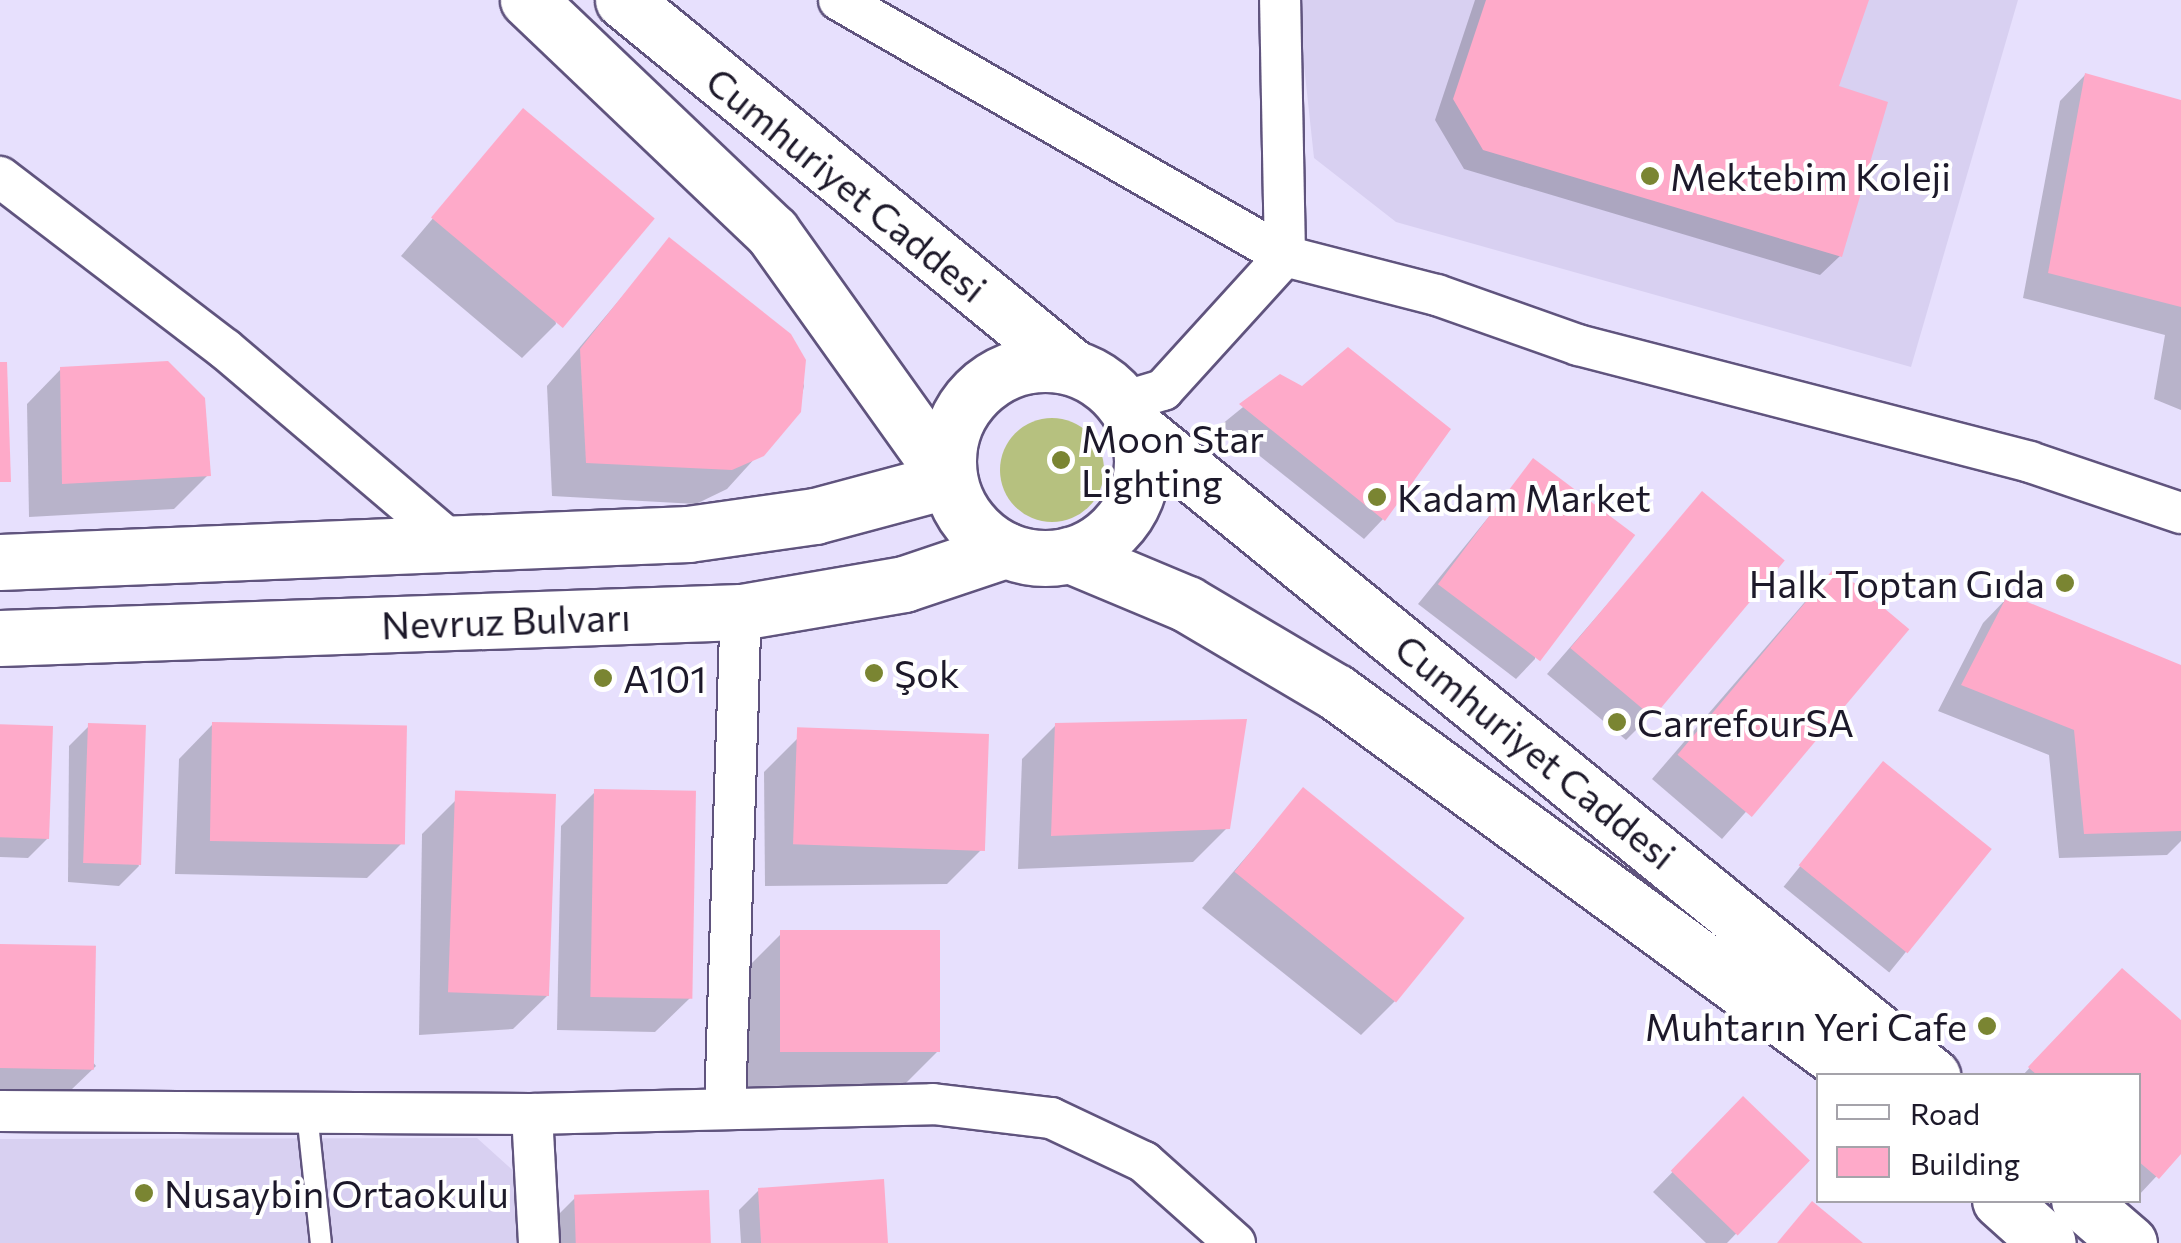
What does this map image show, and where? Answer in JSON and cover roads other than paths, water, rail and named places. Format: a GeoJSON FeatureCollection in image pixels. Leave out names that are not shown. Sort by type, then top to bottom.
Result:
{"type":"FeatureCollection","features":[{"type":"Feature","properties":{"kind":"main road"},"geometry":{"type":"LineString","coordinates":[[528,0],[772,232],[949,480],[960,509],[1005,550],[1070,555],[1187,604],[1336,692],[1857,1073]]}},
{"type":"Feature","properties":{"kind":"main road","name":"Cumhuriyet Caddesi"},"geometry":{"type":"LineString","coordinates":[[622,0],[1072,367]]}},
{"type":"Feature","properties":{"kind":"main road"},"geometry":{"type":"LineString","coordinates":[[949,480],[958,415],[979,390],[1038,363],[1072,367],[1131,416],[1143,460],[1130,506],[1099,542],[1070,555]]}},
{"type":"Feature","properties":{"kind":"main road","name":"Cumhuriyet Caddesi"},"geometry":{"type":"LineString","coordinates":[[1131,416],[1928,1073]]}},
{"type":"Feature","properties":{"kind":"main road","name":"Nevruz Bulvarı"},"geometry":{"type":"LineString","coordinates":[[0,562],[460,548],[688,534],[815,516],[949,480]]}},
{"type":"Feature","properties":{"kind":"main road","name":"Nevruz Bulvarı"},"geometry":{"type":"LineString","coordinates":[[0,638],[741,612],[904,584],[1005,550]]}},
{"type":"Feature","properties":{"kind":"main road"},"geometry":{"type":"LineString","coordinates":[[2003,1203],[2048,1243]]}},
{"type":"Feature","properties":{"kind":"main road"},"geometry":{"type":"LineString","coordinates":[[2083,1203],[2130,1243]]}},
{"type":"Feature","properties":{"kind":"street"},"geometry":{"type":"LineString","coordinates":[[840,0],[1285,256],[1437,294],[1578,345],[2030,462],[2181,513]]}},
{"type":"Feature","properties":{"kind":"street"},"geometry":{"type":"LineString","coordinates":[[1131,416],[1163,390],[1285,256],[1280,0]]}},
{"type":"Feature","properties":{"kind":"street"},"geometry":{"type":"LineString","coordinates":[[0,177],[225,349],[460,548]]}},
{"type":"Feature","properties":{"kind":"street"},"geometry":{"type":"LineString","coordinates":[[724,1109],[741,612]]}},
{"type":"Feature","properties":{"kind":"street"},"geometry":{"type":"LineString","coordinates":[[0,1111],[532,1114],[933,1104],[1051,1118],[1144,1162],[1236,1243]]}},
{"type":"Feature","properties":{"kind":"street"},"geometry":{"type":"LineString","coordinates":[[532,1114],[538,1243]]}},
{"type":"Feature","properties":{"kind":"lane"},"geometry":{"type":"LineString","coordinates":[[307,1113],[321,1243]]}},
{"type":"Feature","properties":{"kind":"place","name":"Mektebim Koleji"},"geometry":{"type":"Point","coordinates":[1650,176]}},
{"type":"Feature","properties":{"kind":"place","name":"Moon Star Lighting"},"geometry":{"type":"Point","coordinates":[1061,460]}},
{"type":"Feature","properties":{"kind":"place","name":"Kadam Market"},"geometry":{"type":"Point","coordinates":[1377,497]}},
{"type":"Feature","properties":{"kind":"place","name":"Halk Toptan Gıda"},"geometry":{"type":"Point","coordinates":[2065,583]}},
{"type":"Feature","properties":{"kind":"place","name":"Şok"},"geometry":{"type":"Point","coordinates":[874,673]}},
{"type":"Feature","properties":{"kind":"place","name":"A101"},"geometry":{"type":"Point","coordinates":[603,678]}},
{"type":"Feature","properties":{"kind":"place","name":"CarrefourSA"},"geometry":{"type":"Point","coordinates":[1617,722]}},
{"type":"Feature","properties":{"kind":"place","name":"Muhtarın Yeri Cafe"},"geometry":{"type":"Point","coordinates":[1987,1026]}},
{"type":"Feature","properties":{"kind":"place","name":"Nusaybin Ortaokulu"},"geometry":{"type":"Point","coordinates":[144,1193]}}]}
